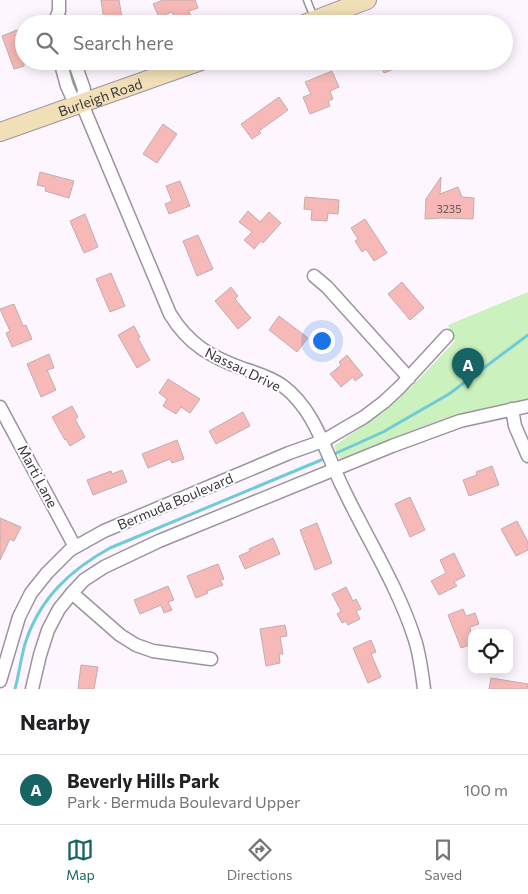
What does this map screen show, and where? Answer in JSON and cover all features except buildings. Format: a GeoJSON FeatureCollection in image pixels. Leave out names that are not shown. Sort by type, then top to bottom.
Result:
{"type":"FeatureCollection","features":[{"type":"Feature","properties":{"kind":"street"},"geometry":{"type":"LineString","coordinates":[[327,15],[367,0]]}},
{"type":"Feature","properties":{"kind":"street","name":"Nassau Drive"},"geometry":{"type":"LineString","coordinates":[[63,70],[72,97],[82,104]]}},
{"type":"Feature","properties":{"kind":"street","name":"Nassau Drive"},"geometry":{"type":"LineString","coordinates":[[77,70],[84,89],[82,104],[162,299],[178,329],[208,354],[282,385],[309,416],[409,623],[420,657],[424,689]]}},
{"type":"Feature","properties":{"kind":"street","name":"Burleigh Road"},"geometry":{"type":"LineString","coordinates":[[0,132],[176,70]]}},
{"type":"Feature","properties":{"kind":"street"},"geometry":{"type":"LineString","coordinates":[[314,276],[327,287],[409,378]]}},
{"type":"Feature","properties":{"kind":"street","name":"Bermuda Boulevard"},"geometry":{"type":"LineString","coordinates":[[0,681],[19,617],[31,593],[53,566],[75,547],[104,531],[280,457],[325,446],[384,402],[409,378],[447,336]]}},
{"type":"Feature","properties":{"kind":"street"},"geometry":{"type":"LineString","coordinates":[[32,689],[48,630],[59,609],[84,580],[104,567],[334,467],[460,421],[528,406]]}},
{"type":"Feature","properties":{"kind":"street","name":"Marti Lane"},"geometry":{"type":"LineString","coordinates":[[0,407],[75,547]]}},
{"type":"Feature","properties":{"kind":"street"},"geometry":{"type":"LineString","coordinates":[[512,409],[515,426],[528,456]]}},
{"type":"Feature","properties":{"kind":"street"},"geometry":{"type":"LineString","coordinates":[[72,592],[120,635],[136,646],[153,651],[211,659]]}},
{"type":"Feature","properties":{"kind":"lane"},"geometry":{"type":"LineString","coordinates":[[307,0],[308,15]]}},
{"type":"Feature","properties":{"kind":"green space"},"geometry":{"type":"Polygon","coordinates":[[[528,292],[528,400],[342,464],[334,446],[385,411],[455,341],[448,325],[528,292]]]}},
{"type":"Feature","properties":{"kind":"waterway"},"geometry":{"type":"LineString","coordinates":[[332,455],[383,432],[449,394],[528,335]]}},
{"type":"Feature","properties":{"kind":"waterway"},"geometry":{"type":"LineString","coordinates":[[15,689],[25,644],[39,613],[58,587],[82,566],[110,548],[326,458]]}},
{"type":"Feature","properties":{"kind":"place","name":"Beverly Hills Park"},"geometry":{"type":"Point","coordinates":[468,389]}}]}
